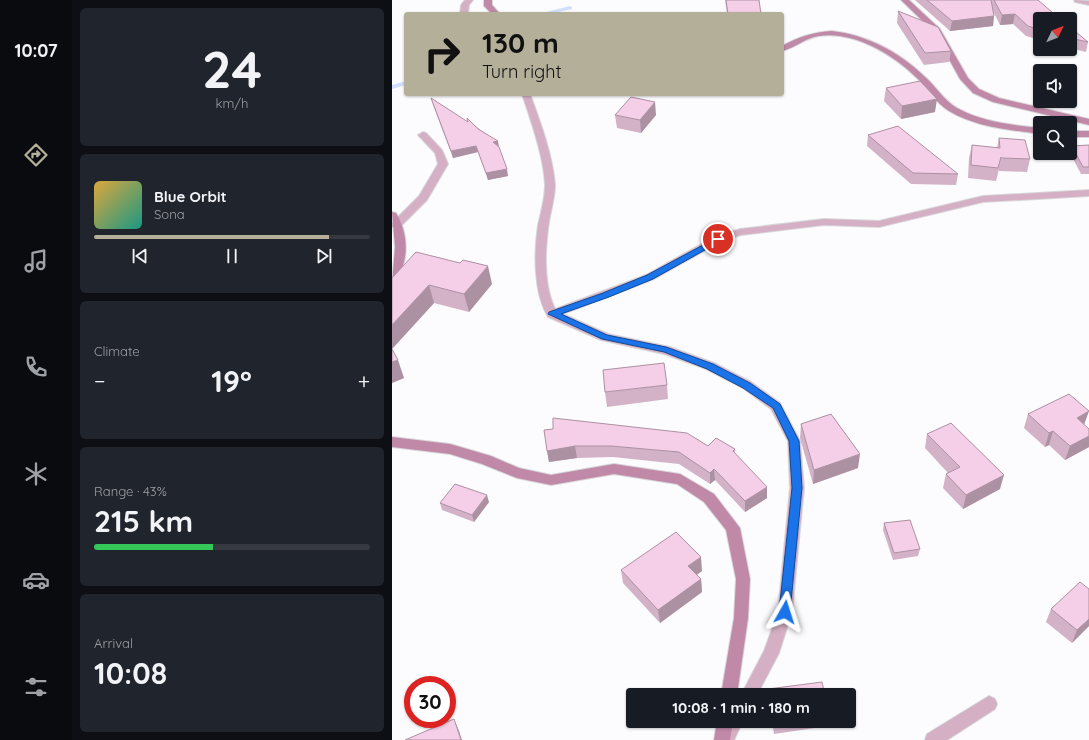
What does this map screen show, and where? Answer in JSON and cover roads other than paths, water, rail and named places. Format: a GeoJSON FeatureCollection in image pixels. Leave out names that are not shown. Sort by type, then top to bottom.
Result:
{"type":"FeatureCollection","features":[{"type":"Feature","properties":{"kind":"street"},"geometry":{"type":"LineString","coordinates":[[464,12],[465,5],[469,0]]}},
{"type":"Feature","properties":{"kind":"street"},"geometry":{"type":"LineString","coordinates":[[488,0],[488,6],[494,12]]}},
{"type":"Feature","properties":{"kind":"street"},"geometry":{"type":"LineString","coordinates":[[905,0],[936,31],[964,79],[976,91],[1003,102],[1089,122]]}},
{"type":"Feature","properties":{"kind":"street"},"geometry":{"type":"LineString","coordinates":[[1078,0],[1089,3]]}},
{"type":"Feature","properties":{"kind":"street"},"geometry":{"type":"LineString","coordinates":[[784,48],[803,38],[820,33],[837,34],[856,38],[880,47],[895,56],[927,83],[944,103],[954,110],[982,120],[1033,130]]}},
{"type":"Feature","properties":{"kind":"street"},"geometry":{"type":"LineString","coordinates":[[527,96],[540,138],[550,186],[542,234],[542,278],[544,297],[552,314],[605,337],[666,350],[710,366],[747,385],[776,406],[794,441],[797,488],[785,612],[771,653],[753,688]]}},
{"type":"Feature","properties":{"kind":"street"},"geometry":{"type":"LineString","coordinates":[[1077,134],[1089,134]]}},
{"type":"Feature","properties":{"kind":"street"},"geometry":{"type":"LineString","coordinates":[[392,279],[401,256],[394,220],[423,198],[443,164],[439,152],[423,135]]}},
{"type":"Feature","properties":{"kind":"street"},"geometry":{"type":"LineString","coordinates":[[552,314],[606,295],[650,277],[718,239],[740,232],[824,222],[879,224],[983,199],[1089,193]]}},
{"type":"Feature","properties":{"kind":"street"},"geometry":{"type":"LineString","coordinates":[[392,442],[450,449],[486,460],[517,473],[550,480],[614,469],[680,479],[709,498],[733,528],[743,579],[741,618],[730,688]]}},
{"type":"Feature","properties":{"kind":"street"},"geometry":{"type":"LineString","coordinates":[[933,740],[989,704]]}},
{"type":"Feature","properties":{"kind":"street"},"geometry":{"type":"LineString","coordinates":[[724,740],[725,728]]}},
{"type":"Feature","properties":{"kind":"street"},"geometry":{"type":"LineString","coordinates":[[724,740],[731,728]]}},
{"type":"Feature","properties":{"kind":"waterway"},"geometry":{"type":"LineString","coordinates":[[551,12],[570,8]]}},
{"type":"Feature","properties":{"kind":"waterway"},"geometry":{"type":"LineString","coordinates":[[392,87],[404,84]]}}]}
